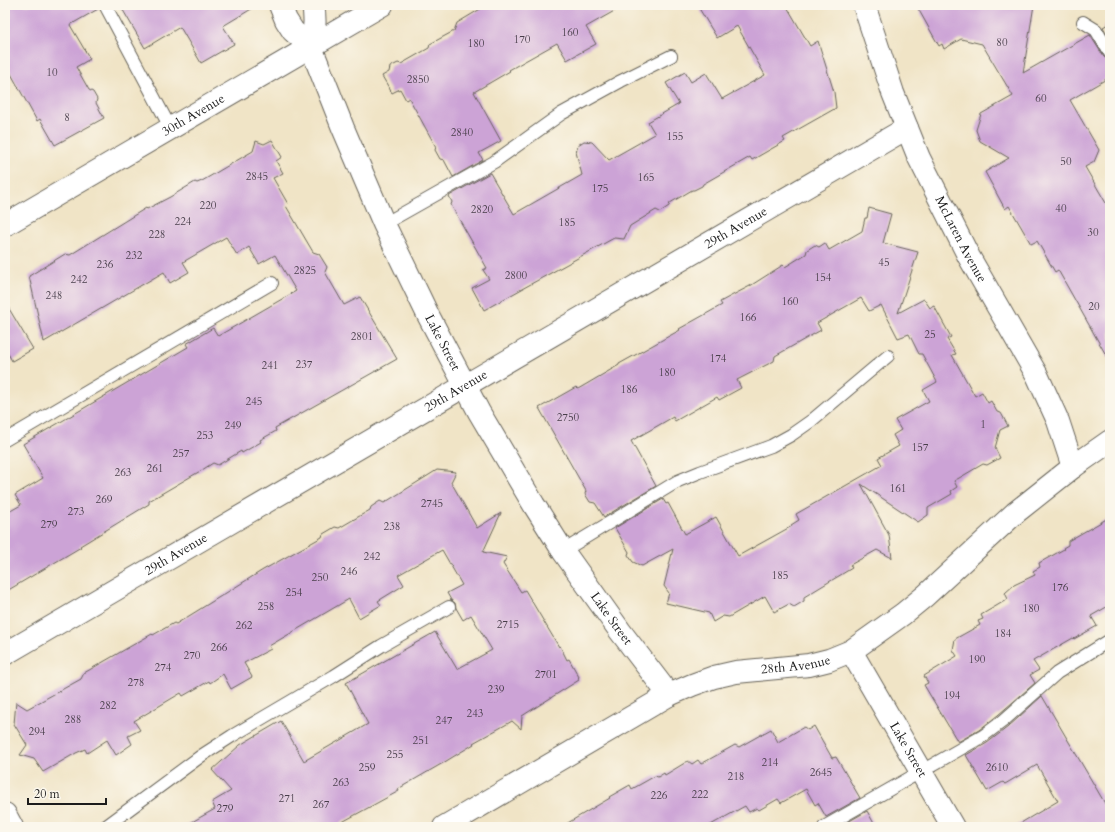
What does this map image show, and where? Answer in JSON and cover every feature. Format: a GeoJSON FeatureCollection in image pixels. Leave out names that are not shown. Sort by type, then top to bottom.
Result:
{"type":"FeatureCollection","features":[{"type":"Feature","properties":{"kind":"street","name":"Lake Street"},"geometry":{"type":"LineString","coordinates":[[280,5],[286,20],[293,31],[311,47],[343,128],[384,224],[464,386],[507,461],[563,551],[669,695]]}},
{"type":"Feature","properties":{"kind":"street"},"geometry":{"type":"LineString","coordinates":[[311,47],[315,31],[313,5]]}},
{"type":"Feature","properties":{"kind":"street","name":"30th Avenue"},"geometry":{"type":"LineString","coordinates":[[8,217],[171,129],[382,5]]}},
{"type":"Feature","properties":{"kind":"street","name":"McLaren Avenue"},"geometry":{"type":"LineString","coordinates":[[864,5],[890,86],[932,184],[969,257],[1037,375],[1058,420],[1073,467]]}},
{"type":"Feature","properties":{"kind":"street","name":"29th Avenue"},"geometry":{"type":"LineString","coordinates":[[5,654],[907,128]]}},
{"type":"Feature","properties":{"kind":"street","name":"28th Avenue"},"geometry":{"type":"LineString","coordinates":[[444,827],[669,695],[692,685],[714,677],[736,672],[809,665],[829,660],[851,651],[867,641],[908,610],[1015,513],[1073,467],[1110,441]]}},
{"type":"Feature","properties":{"kind":"street","name":"Lake Street"},"geometry":{"type":"LineString","coordinates":[[851,651],[953,827]]}},
{"type":"Feature","properties":{"kind":"street"},"geometry":{"type":"LineString","coordinates":[[5,814],[12,827]]}},
{"type":"Feature","properties":{"kind":"lane"},"geometry":{"type":"LineString","coordinates":[[105,5],[171,129]]}},
{"type":"Feature","properties":{"kind":"lane"},"geometry":{"type":"LineString","coordinates":[[1083,22],[1096,30],[1110,53]]}},
{"type":"Feature","properties":{"kind":"lane"},"geometry":{"type":"LineString","coordinates":[[384,224],[494,162],[561,114],[621,81],[671,56]]}},
{"type":"Feature","properties":{"kind":"lane"},"geometry":{"type":"LineString","coordinates":[[5,440],[272,283]]}},
{"type":"Feature","properties":{"kind":"lane"},"geometry":{"type":"LineString","coordinates":[[563,551],[678,482],[700,472],[771,446],[791,435],[811,422],[888,356]]}},
{"type":"Feature","properties":{"kind":"lane"},"geometry":{"type":"LineString","coordinates":[[105,827],[201,756],[232,736],[334,676],[381,646],[449,607]]}},
{"type":"Feature","properties":{"kind":"lane"},"geometry":{"type":"LineString","coordinates":[[824,827],[982,736],[1003,721],[1057,673],[1110,640]]}},
{"type":"Feature","properties":{"kind":"building"},"geometry":{"type":"Polygon","coordinates":[[[5,5],[98,5],[98,9],[70,25],[90,59],[76,67],[89,90],[93,92],[97,99],[96,103],[104,118],[55,145],[40,119],[37,121],[5,63],[5,5]]]}},
{"type":"Feature","properties":{"kind":"building"},"geometry":{"type":"Polygon","coordinates":[[[120,5],[258,5],[223,26],[234,44],[201,63],[180,27],[145,48],[120,5]]]}},
{"type":"Feature","properties":{"kind":"building"},"geometry":{"type":"Polygon","coordinates":[[[487,5],[625,5],[586,27],[596,44],[567,60],[557,43],[474,92],[501,141],[479,153],[483,160],[453,177],[444,160],[440,159],[435,150],[436,147],[409,98],[406,100],[400,89],[392,93],[382,76],[389,72],[390,67],[398,63],[401,64],[429,48],[430,44],[454,31],[457,23],[487,5]]]}},
{"type":"Feature","properties":{"kind":"building"},"geometry":{"type":"Polygon","coordinates":[[[697,5],[786,5],[810,46],[818,41],[834,92],[836,108],[783,138],[785,141],[752,160],[750,157],[702,186],[670,203],[669,206],[660,212],[656,210],[630,226],[624,239],[614,238],[484,310],[472,288],[489,279],[483,270],[487,268],[451,205],[452,202],[449,196],[490,173],[514,214],[582,175],[576,152],[578,145],[584,141],[592,142],[609,160],[655,134],[648,122],[679,104],[666,83],[685,72],[691,82],[706,73],[722,99],[765,75],[737,26],[717,38],[697,5]]]}},
{"type":"Feature","properties":{"kind":"building"},"geometry":{"type":"Polygon","coordinates":[[[916,5],[1034,5],[1023,73],[1090,35],[1104,57],[1110,60],[1110,77],[1070,100],[1099,150],[1094,162],[1085,167],[1110,210],[1110,362],[1058,270],[1055,272],[1037,241],[1031,244],[1009,206],[1005,209],[985,172],[1009,158],[980,141],[976,130],[981,114],[1013,96],[982,44],[961,39],[944,49],[942,44],[939,46],[916,5]]]}},
{"type":"Feature","properties":{"kind":"building"},"geometry":{"type":"Polygon","coordinates":[[[1110,23],[1110,39],[1103,27],[1110,23]]]}},
{"type":"Feature","properties":{"kind":"building"},"geometry":{"type":"Polygon","coordinates":[[[272,140],[282,157],[276,161],[283,173],[273,178],[288,204],[286,206],[313,252],[319,254],[327,267],[325,272],[344,305],[360,297],[397,359],[275,428],[276,431],[242,453],[241,451],[218,465],[213,463],[149,501],[149,504],[80,546],[81,547],[5,592],[5,514],[21,505],[15,495],[43,478],[23,444],[188,347],[186,344],[213,328],[218,336],[296,291],[275,255],[259,264],[249,247],[237,255],[226,237],[183,262],[189,272],[170,283],[164,272],[44,342],[29,276],[65,254],[70,255],[146,208],[147,209],[170,197],[195,182],[197,183],[202,181],[253,151],[256,141],[264,144],[272,140]]]}},
{"type":"Feature","properties":{"kind":"building"},"geometry":{"type":"Polygon","coordinates":[[[869,208],[891,214],[883,243],[918,252],[898,313],[924,299],[930,308],[934,306],[951,337],[947,339],[956,354],[952,355],[975,396],[982,392],[988,403],[991,401],[997,412],[1001,413],[1008,426],[1000,430],[995,448],[1000,458],[987,465],[983,464],[954,481],[957,487],[951,491],[952,494],[928,508],[928,515],[918,522],[861,484],[889,535],[892,558],[877,550],[850,565],[852,568],[804,597],[804,601],[794,607],[789,604],[774,612],[765,596],[729,617],[723,616],[713,622],[709,613],[666,603],[669,593],[664,586],[673,549],[642,566],[633,562],[628,555],[629,552],[615,528],[663,499],[666,504],[668,503],[685,534],[716,517],[738,556],[792,526],[791,525],[799,520],[796,514],[882,465],[878,458],[899,446],[893,435],[901,430],[895,420],[929,401],[923,390],[937,382],[922,354],[919,354],[909,334],[898,338],[881,305],[869,311],[861,298],[817,323],[821,330],[775,356],[774,361],[737,380],[741,388],[719,400],[717,397],[675,421],[673,417],[631,441],[656,486],[604,517],[595,503],[590,502],[585,494],[586,491],[539,408],[576,387],[578,389],[680,330],[679,329],[722,305],[720,302],[750,286],[783,265],[785,267],[806,254],[807,250],[815,245],[819,247],[825,243],[829,250],[862,231],[869,208]]]}},
{"type":"Feature","properties":{"kind":"building"},"geometry":{"type":"Polygon","coordinates":[[[5,302],[33,349],[12,361],[5,348],[5,302]]]}},
{"type":"Feature","properties":{"kind":"building"},"geometry":{"type":"Polygon","coordinates":[[[437,470],[456,472],[451,482],[477,528],[501,513],[483,552],[507,557],[503,564],[521,592],[525,590],[559,647],[560,646],[567,660],[569,659],[579,677],[579,680],[522,716],[521,729],[512,721],[398,789],[399,791],[333,827],[183,827],[215,809],[212,802],[231,791],[212,770],[240,745],[281,721],[304,761],[368,724],[346,683],[435,632],[457,669],[492,650],[471,615],[463,620],[456,608],[455,603],[451,600],[447,593],[462,585],[442,550],[398,575],[404,585],[378,601],[381,605],[359,618],[349,599],[269,646],[271,649],[244,663],[252,677],[231,689],[223,674],[210,683],[209,681],[183,696],[181,693],[134,721],[140,730],[128,736],[132,744],[116,755],[107,740],[87,753],[85,749],[43,772],[34,759],[20,755],[27,745],[14,724],[16,702],[27,709],[81,679],[84,673],[152,634],[153,635],[174,623],[176,624],[263,570],[322,537],[323,534],[335,527],[339,528],[370,510],[371,507],[380,501],[384,503],[437,470]]]}},
{"type":"Feature","properties":{"kind":"building"},"geometry":{"type":"Polygon","coordinates":[[[1110,517],[1110,605],[1091,616],[1097,626],[1033,661],[1039,670],[1030,675],[1035,683],[979,730],[958,742],[924,685],[928,683],[924,676],[957,656],[953,650],[955,639],[980,625],[978,621],[983,619],[981,615],[1008,599],[1005,593],[1014,585],[1035,575],[1033,571],[1040,567],[1039,563],[1064,549],[1063,548],[1068,545],[1068,541],[1110,517]]]}},
{"type":"Feature","properties":{"kind":"building"},"geometry":{"type":"Polygon","coordinates":[[[1042,696],[1110,812],[1110,822],[1101,827],[1014,827],[1058,801],[1037,765],[1005,784],[1003,782],[987,791],[966,755],[987,743],[1008,727],[1042,696]]]}},
{"type":"Feature","properties":{"kind":"building"},"geometry":{"type":"Polygon","coordinates":[[[814,726],[832,758],[836,757],[860,798],[826,817],[818,803],[815,805],[806,789],[781,803],[778,799],[759,810],[757,808],[749,812],[745,806],[707,827],[561,827],[630,785],[632,789],[655,776],[658,777],[664,773],[665,775],[688,761],[692,764],[698,760],[701,764],[735,745],[739,747],[771,729],[778,742],[804,727],[808,730],[814,726]]]}},
{"type":"Feature","properties":{"kind":"building"},"geometry":{"type":"Polygon","coordinates":[[[867,811],[876,827],[839,827],[867,811]]]}}]}
